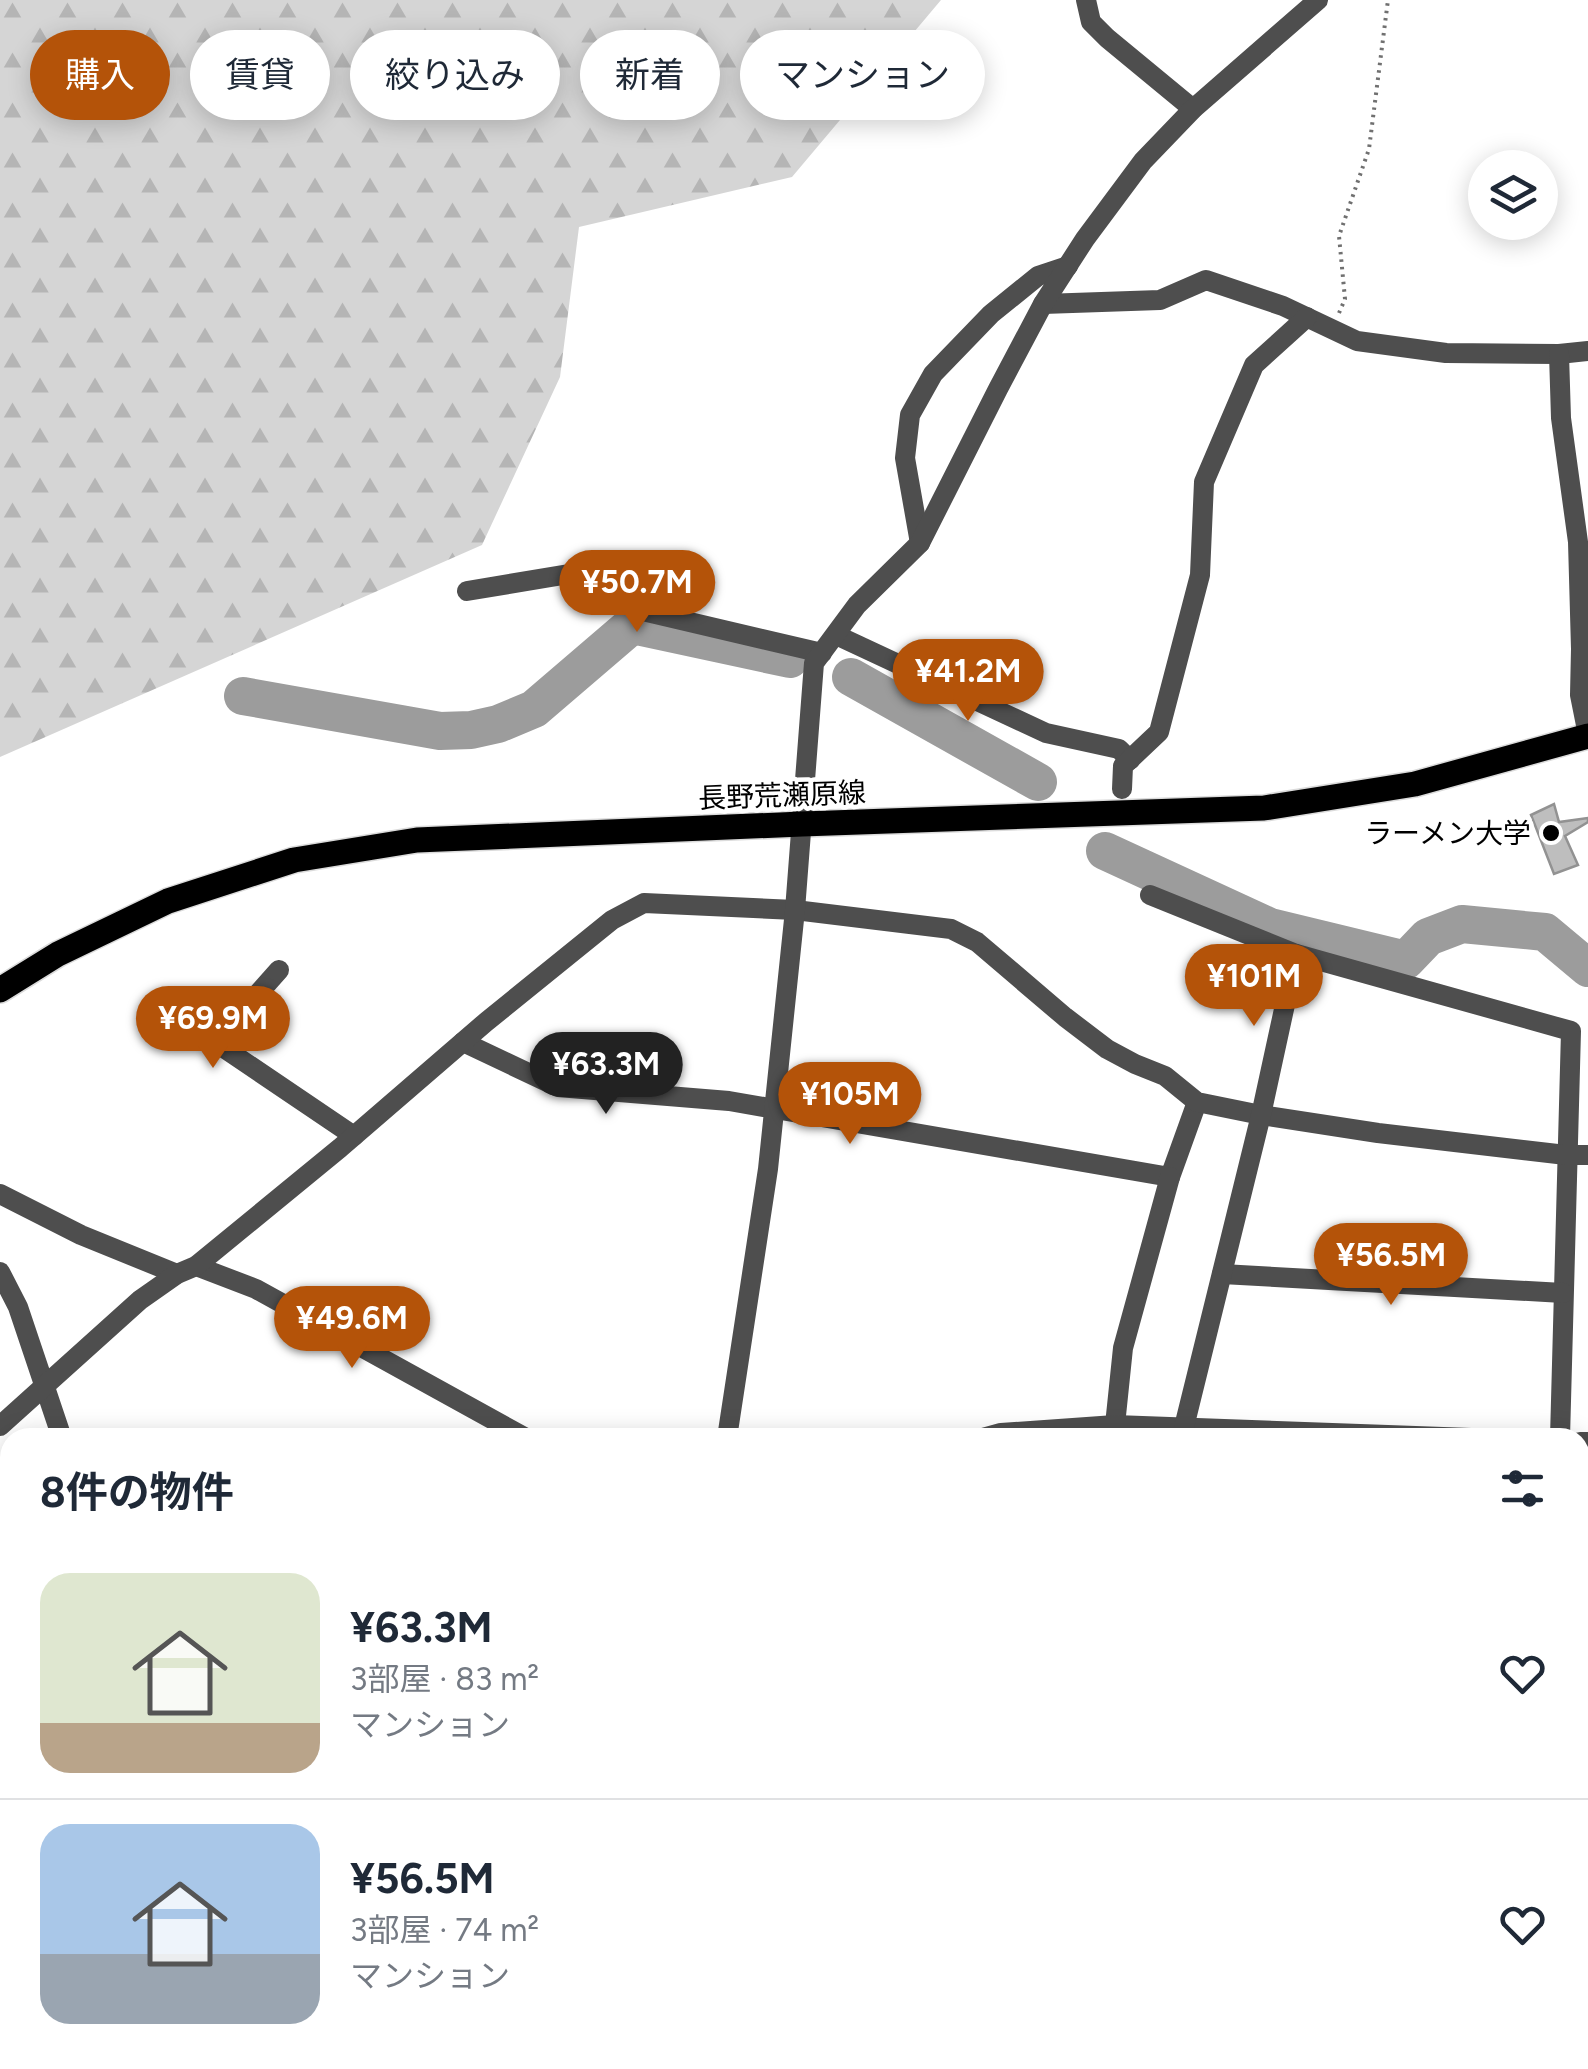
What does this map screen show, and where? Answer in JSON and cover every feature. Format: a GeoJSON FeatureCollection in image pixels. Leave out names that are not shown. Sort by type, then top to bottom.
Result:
{"type":"FeatureCollection","features":[{"type":"Feature","properties":{"kind":"main road","name":"長野荒瀬原線"},"geometry":{"type":"LineString","coordinates":[[0,990],[58,954],[168,901],[294,860],[417,840],[1264,808],[1415,784],[1588,735]]}},
{"type":"Feature","properties":{"kind":"street"},"geometry":{"type":"LineString","coordinates":[[1086,0],[1091,22],[1193,109]]}},
{"type":"Feature","properties":{"kind":"street"},"geometry":{"type":"LineString","coordinates":[[728,1428],[768,1169],[795,910],[814,663],[857,606],[920,544],[1044,304],[1143,161],[1193,109],[1318,0]]}},
{"type":"Feature","properties":{"kind":"street"},"geometry":{"type":"LineString","coordinates":[[920,544],[904,458],[910,415],[933,374],[991,314],[1038,276],[1068,266]]}},
{"type":"Feature","properties":{"kind":"street"},"geometry":{"type":"LineString","coordinates":[[1044,304],[1160,300],[1206,280],[1283,306],[1357,341],[1446,353],[1588,351]]}},
{"type":"Feature","properties":{"kind":"street"},"geometry":{"type":"LineString","coordinates":[[1122,790],[1123,766],[1159,732],[1200,575],[1204,482],[1254,365],[1307,317]]}},
{"type":"Feature","properties":{"kind":"street"},"geometry":{"type":"LineString","coordinates":[[1559,354],[1561,418],[1578,542],[1580,695],[1588,735]]}},
{"type":"Feature","properties":{"kind":"street"},"geometry":{"type":"LineString","coordinates":[[468,591],[605,568],[647,612],[822,653]]}},
{"type":"Feature","properties":{"kind":"street"},"geometry":{"type":"LineString","coordinates":[[836,635],[1046,733],[1118,749],[1130,760]]}},
{"type":"Feature","properties":{"kind":"street"},"geometry":{"type":"LineString","coordinates":[[1150,895],[1296,954],[1571,1031],[1560,1428]]}},
{"type":"Feature","properties":{"kind":"street"},"geometry":{"type":"LineString","coordinates":[[5,1428],[140,1300],[187,1270],[354,1136],[612,920],[644,903],[795,910],[951,930],[977,942],[1107,1049],[1165,1076],[1197,1102],[1378,1134],[1588,1155]]}},
{"type":"Feature","properties":{"kind":"street"},"geometry":{"type":"LineString","coordinates":[[1185,1428],[1296,954]]}},
{"type":"Feature","properties":{"kind":"street"},"geometry":{"type":"LineString","coordinates":[[280,970],[215,1042],[354,1136]]}},
{"type":"Feature","properties":{"kind":"street"},"geometry":{"type":"LineString","coordinates":[[462,1042],[558,1087],[729,1101],[1170,1177]]}},
{"type":"Feature","properties":{"kind":"street"},"geometry":{"type":"LineString","coordinates":[[1115,1425],[1123,1348],[1170,1177],[1197,1102]]}},
{"type":"Feature","properties":{"kind":"street"},"geometry":{"type":"LineString","coordinates":[[0,1194],[81,1235],[256,1290],[508,1428]]}},
{"type":"Feature","properties":{"kind":"street"},"geometry":{"type":"LineString","coordinates":[[0,1272],[18,1307],[58,1428]]}},
{"type":"Feature","properties":{"kind":"street"},"geometry":{"type":"LineString","coordinates":[[1222,1274],[1563,1293]]}},
{"type":"Feature","properties":{"kind":"street"},"geometry":{"type":"LineString","coordinates":[[1072,1428],[1145,1428]]}},
{"type":"Feature","properties":{"kind":"path"},"geometry":{"type":"LineString","coordinates":[[1332,329],[1344,299],[1339,236],[1369,149],[1388,0]]}},
{"type":"Feature","properties":{"kind":"green space"},"geometry":{"type":"Polygon","coordinates":[[[0,0],[941,0],[916,30],[740,30],[740,120],[840,120],[792,177],[579,227],[560,377],[482,545],[0,757],[0,0]]]}},
{"type":"Feature","properties":{"kind":"building"},"geometry":{"type":"Polygon","coordinates":[[[1554,804],[1559,822],[1588,818],[1588,822],[1565,836],[1578,865],[1554,874],[1531,815],[1554,804]]]}},
{"type":"Feature","properties":{"kind":"waterway"},"geometry":{"type":"LineString","coordinates":[[243,696],[440,731],[471,730],[534,709],[632,625],[790,659]]}},
{"type":"Feature","properties":{"kind":"waterway"},"geometry":{"type":"LineString","coordinates":[[851,677],[1038,782]]}},
{"type":"Feature","properties":{"kind":"waterway"},"geometry":{"type":"LineString","coordinates":[[1105,851],[1270,927],[1406,960],[1428,937],[1462,924],[1545,932],[1588,968]]}},
{"type":"Feature","properties":{"kind":"place","name":"ラーメン大学"},"geometry":{"type":"Point","coordinates":[1551,833]}}]}
